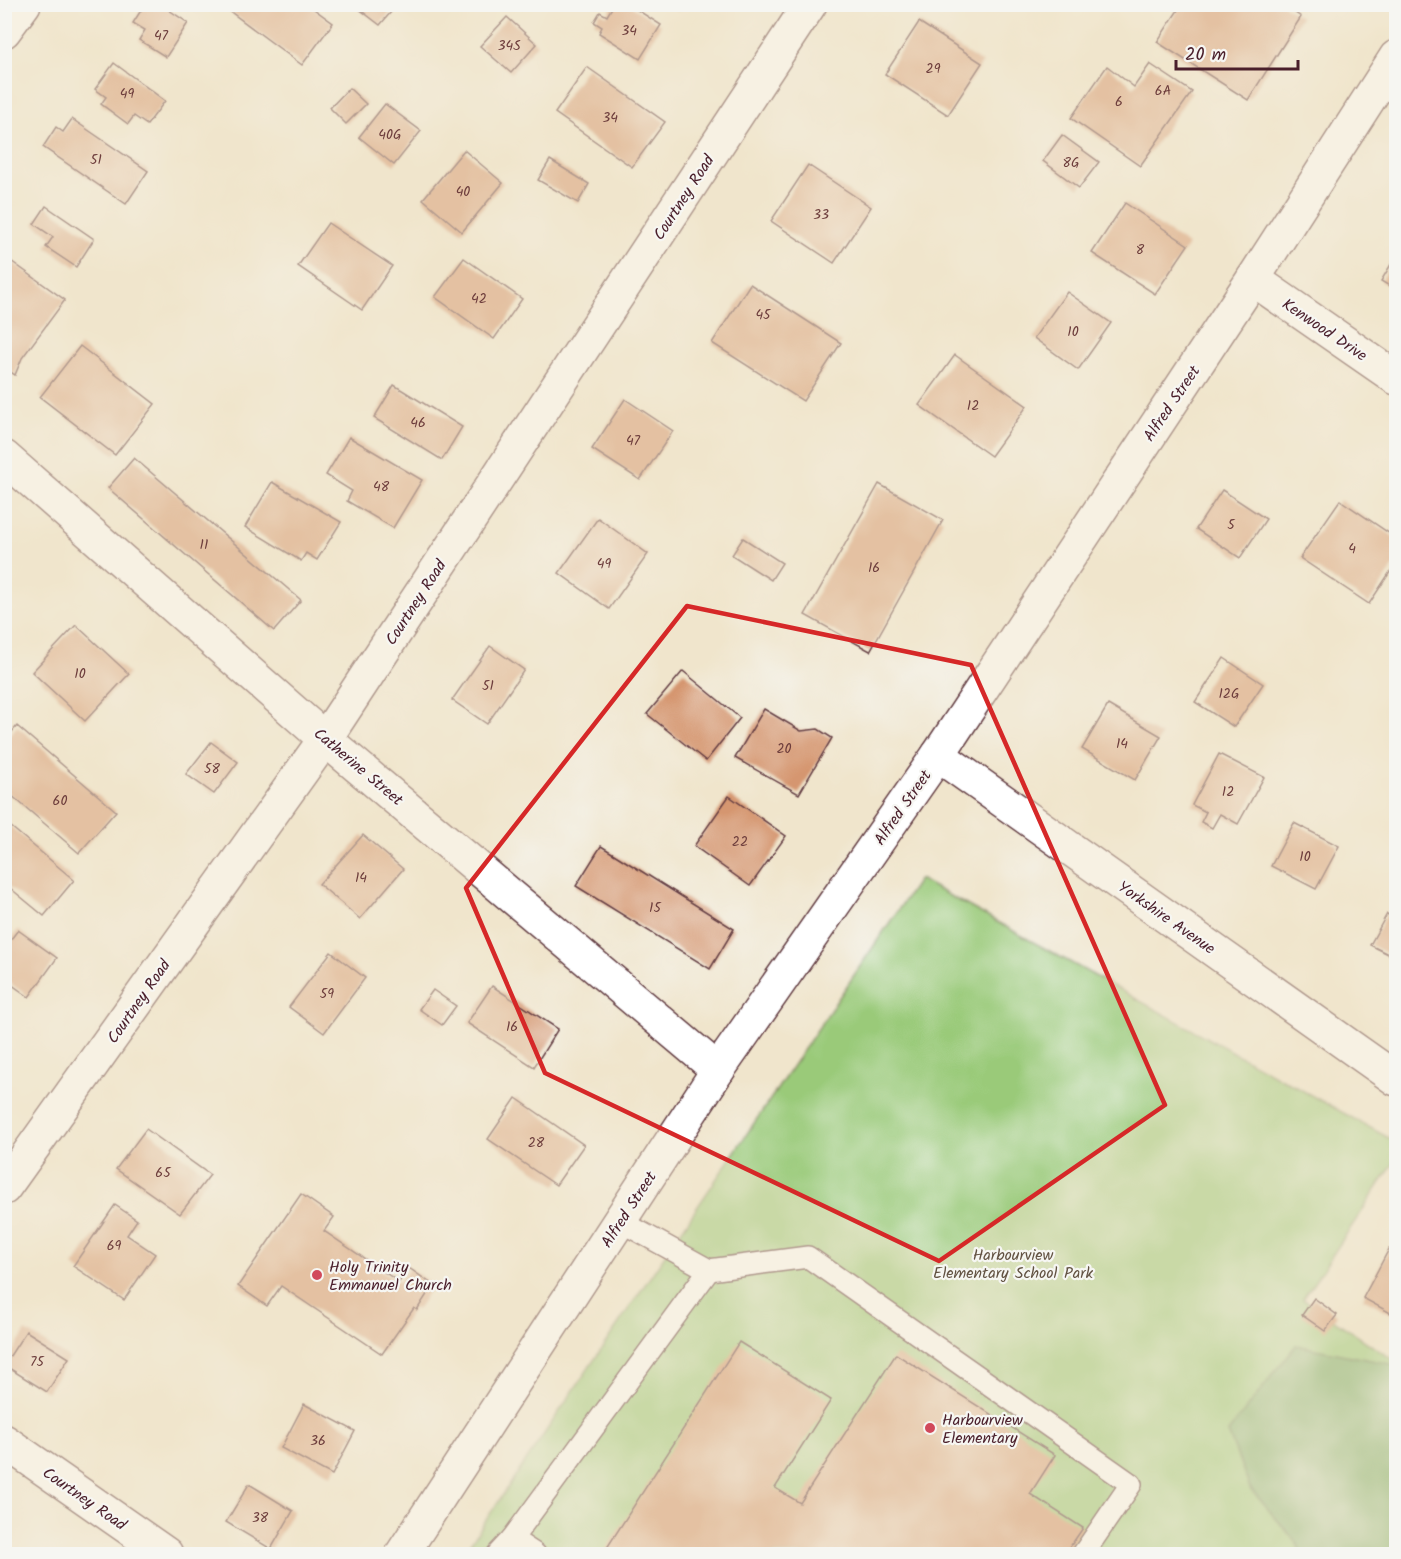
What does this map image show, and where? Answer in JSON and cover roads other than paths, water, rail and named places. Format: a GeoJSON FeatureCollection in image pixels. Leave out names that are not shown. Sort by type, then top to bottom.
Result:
{"type":"FeatureCollection","features":[{"type":"Feature","properties":{"kind":"street"},"geometry":{"type":"LineString","coordinates":[[4,31],[24,4]]}},
{"type":"Feature","properties":{"kind":"street","name":"Courtney Road"},"geometry":{"type":"LineString","coordinates":[[4,1188],[325,739],[810,4]]}},
{"type":"Feature","properties":{"kind":"street","name":"Alfred Street"},"geometry":{"type":"LineString","coordinates":[[409,1553],[718,1070],[938,754],[1253,279],[1396,57]]}},
{"type":"Feature","properties":{"kind":"street","name":"Kenwood Drive"},"geometry":{"type":"LineString","coordinates":[[1253,279],[1396,378]]}},
{"type":"Feature","properties":{"kind":"street","name":"Catherine Street"},"geometry":{"type":"LineString","coordinates":[[4,457],[325,739],[718,1070]]}},
{"type":"Feature","properties":{"kind":"street","name":"Yorkshire Avenue"},"geometry":{"type":"LineString","coordinates":[[938,754],[1396,1079]]}},
{"type":"Feature","properties":{"kind":"street","name":"Courtney Road"},"geometry":{"type":"LineString","coordinates":[[4,1441],[166,1554]]}},
{"type":"Feature","properties":{"kind":"lane"},"geometry":{"type":"LineString","coordinates":[[620,1221],[709,1270],[808,1257],[1131,1484],[1083,1554]]}},
{"type":"Feature","properties":{"kind":"lane"},"geometry":{"type":"LineString","coordinates":[[536,1554],[505,1547],[709,1270]]}},
{"type":"Feature","properties":{"kind":"place","name":"Holy Trinity Emmanuel Church"},"geometry":{"type":"Point","coordinates":[317,1275]}},
{"type":"Feature","properties":{"kind":"place","name":"Harbourview Elementary"},"geometry":{"type":"Point","coordinates":[930,1428]}},
{"type":"Feature","properties":{"kind":"park label","name":"Harbourview Elementary School Park"},"geometry":{"type":"Point","coordinates":[1013,1263]}}]}
